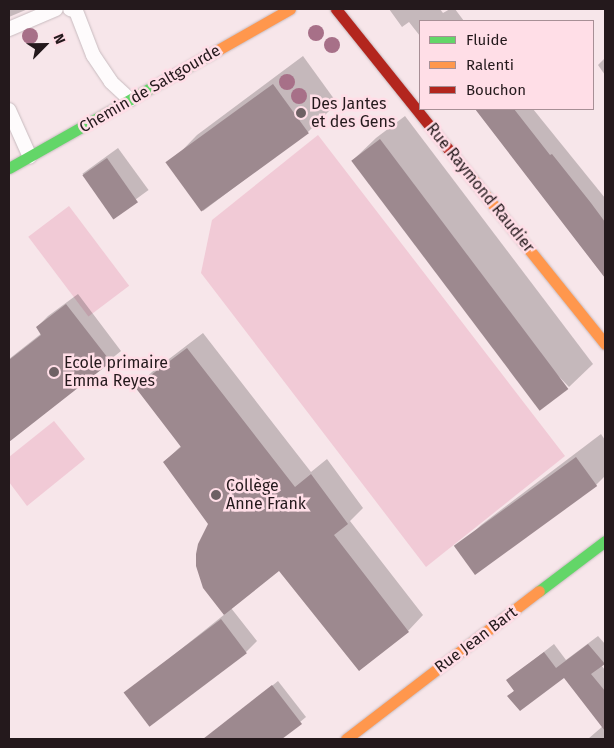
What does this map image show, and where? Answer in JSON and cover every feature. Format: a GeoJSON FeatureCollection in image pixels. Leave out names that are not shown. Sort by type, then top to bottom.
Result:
{"type":"FeatureCollection","features":[{"type":"Feature","properties":{"kind":"street","name":"Chemin de Saltgourde"},"geometry":{"type":"LineString","coordinates":[[9,168],[290,9]]}},
{"type":"Feature","properties":{"kind":"street","name":"Rue Raymond Raudier"},"geometry":{"type":"LineString","coordinates":[[336,9],[605,344]]}},
{"type":"Feature","properties":{"kind":"street","name":"Rue Jean Bart"},"geometry":{"type":"LineString","coordinates":[[346,739],[605,541]]}},
{"type":"Feature","properties":{"kind":"lane"},"geometry":{"type":"LineString","coordinates":[[9,29],[56,9]]}},
{"type":"Feature","properties":{"kind":"lane"},"geometry":{"type":"LineString","coordinates":[[70,9],[76,11],[94,55],[106,75],[130,100]]}},
{"type":"Feature","properties":{"kind":"lane"},"geometry":{"type":"LineString","coordinates":[[9,110],[30,157]]}},
{"type":"Feature","properties":{"kind":"shaded area"},"geometry":{"type":"Polygon","coordinates":[[[318,135],[565,456],[426,567],[201,273],[212,220],[318,135]]]}},
{"type":"Feature","properties":{"kind":"shaded area"},"geometry":{"type":"Polygon","coordinates":[[[69,206],[129,286],[88,317],[28,237],[69,206]]]}},
{"type":"Feature","properties":{"kind":"shaded area"},"geometry":{"type":"Polygon","coordinates":[[[54,421],[85,459],[27,506],[9,482],[9,457],[54,421]]]}},
{"type":"Feature","properties":{"kind":"building"},"geometry":{"type":"Polygon","coordinates":[[[273,84],[309,133],[201,212],[165,162],[273,84]]]}},
{"type":"Feature","properties":{"kind":"building"},"geometry":{"type":"Polygon","coordinates":[[[476,110],[515,110],[591,203],[605,222],[605,278],[476,110]]]}},
{"type":"Feature","properties":{"kind":"building"},"geometry":{"type":"Polygon","coordinates":[[[380,139],[568,389],[540,411],[351,161],[380,139]]]}},
{"type":"Feature","properties":{"kind":"building"},"geometry":{"type":"Polygon","coordinates":[[[107,158],[138,202],[113,219],[82,175],[107,158]]]}},
{"type":"Feature","properties":{"kind":"building","name":"Ecole primaire Emma Reyes"},"geometry":{"type":"Polygon","coordinates":[[[66,304],[111,362],[9,442],[9,360],[41,335],[36,327],[66,304]]]}},
{"type":"Feature","properties":{"kind":"building"},"geometry":{"type":"Polygon","coordinates":[[[187,348],[295,487],[311,474],[348,524],[334,535],[409,632],[359,671],[279,571],[224,615],[203,588],[196,566],[196,554],[198,544],[208,524],[163,462],[181,447],[135,387],[187,348]]]}},
{"type":"Feature","properties":{"kind":"building"},"geometry":{"type":"Polygon","coordinates":[[[576,457],[597,486],[475,575],[454,546],[576,457]]]}},
{"type":"Feature","properties":{"kind":"building"},"geometry":{"type":"Polygon","coordinates":[[[221,619],[247,653],[149,727],[124,692],[221,619]]]}},
{"type":"Feature","properties":{"kind":"building"},"geometry":{"type":"Polygon","coordinates":[[[588,644],[605,664],[591,674],[605,691],[605,731],[564,678],[520,711],[507,696],[514,691],[506,680],[544,652],[556,668],[588,644]]]}},
{"type":"Feature","properties":{"kind":"building"},"geometry":{"type":"Polygon","coordinates":[[[272,685],[302,724],[282,739],[203,739],[272,685]]]}},
{"type":"Feature","properties":{"kind":"traffic: fast"},"geometry":{"type":"LineString","coordinates":[[9,168],[209,55]]}},
{"type":"Feature","properties":{"kind":"traffic: fast"},"geometry":{"type":"LineString","coordinates":[[539,591],[605,541]]}},
{"type":"Feature","properties":{"kind":"traffic: slow"},"geometry":{"type":"LineString","coordinates":[[209,55],[290,9]]}},
{"type":"Feature","properties":{"kind":"traffic: slow"},"geometry":{"type":"LineString","coordinates":[[462,166],[605,344]]}},
{"type":"Feature","properties":{"kind":"traffic: slow"},"geometry":{"type":"LineString","coordinates":[[346,739],[539,591]]}},
{"type":"Feature","properties":{"kind":"traffic: jam"},"geometry":{"type":"LineString","coordinates":[[336,9],[462,166]]}},
{"type":"Feature","properties":{"kind":"place","name":"Des Jantes et des Gens"},"geometry":{"type":"Point","coordinates":[301,113]}},
{"type":"Feature","properties":{"kind":"place","name":"Ecole primaire Emma Reyes"},"geometry":{"type":"Point","coordinates":[54,372]}},
{"type":"Feature","properties":{"kind":"place","name":"Collège Anne Frank"},"geometry":{"type":"Point","coordinates":[216,495]}}]}
